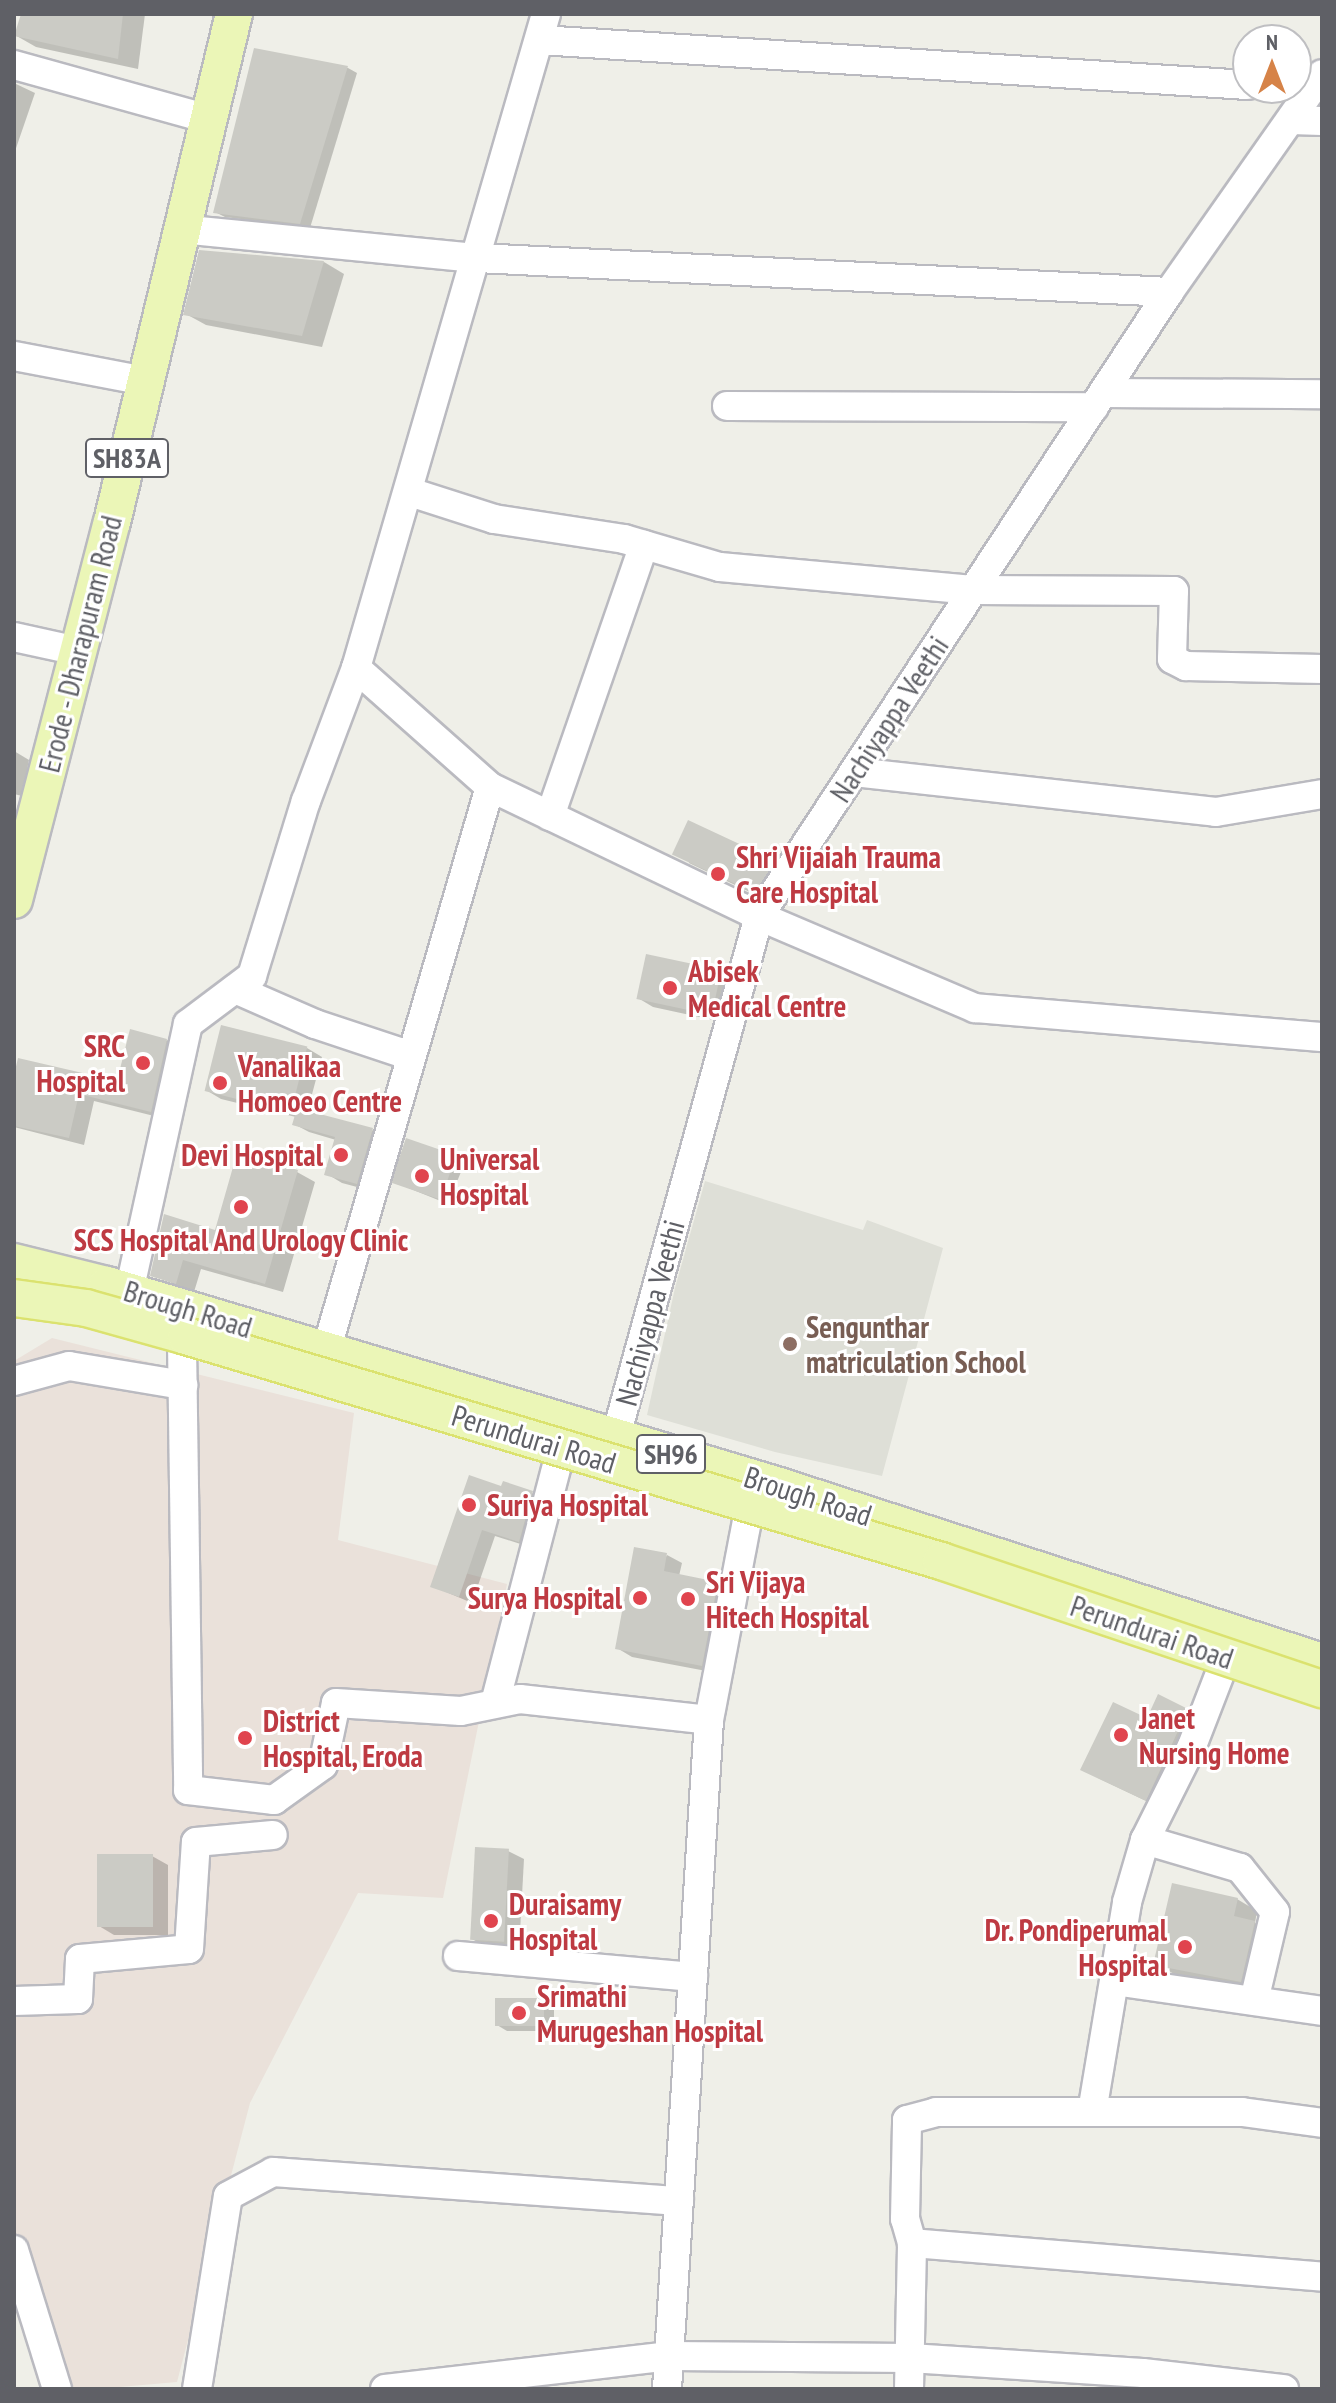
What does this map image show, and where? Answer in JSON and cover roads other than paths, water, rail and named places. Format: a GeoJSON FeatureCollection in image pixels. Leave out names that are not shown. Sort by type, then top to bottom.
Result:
{"type":"FeatureCollection","features":[{"type":"Feature","properties":{"kind":"main road","name":"Erode - Dharapuram Road"},"geometry":{"type":"LineString","coordinates":[[14,900],[234,14]]}},
{"type":"Feature","properties":{"kind":"main road","name":"Brough Road"},"geometry":{"type":"LineString","coordinates":[[14,1262],[129,1292],[616,1437],[1322,1662]]}},
{"type":"Feature","properties":{"kind":"main road","name":"Perundurai Road"},"geometry":{"type":"LineString","coordinates":[[19,1300],[80,1290],[671,1463],[1322,1670]]}},
{"type":"Feature","properties":{"kind":"main road","name":"Brough Road"},"geometry":{"type":"LineString","coordinates":[[19,1300],[182,1343],[748,1515],[1111,1629],[1322,1706]]}},
{"type":"Feature","properties":{"kind":"main road","name":"Perundurai Road"},"geometry":{"type":"LineString","coordinates":[[19,1300],[186,1336],[941,1561],[1322,1689]]}},
{"type":"Feature","properties":{"kind":"street"},"geometry":{"type":"LineString","coordinates":[[129,1292],[188,1024],[252,976],[306,801],[356,668],[410,492],[543,27],[1232,84]]}},
{"type":"Feature","properties":{"kind":"street"},"geometry":{"type":"LineString","coordinates":[[14,65],[209,119]]}},
{"type":"Feature","properties":{"kind":"street","name":"Nachiyappa Veethi"},"geometry":{"type":"LineString","coordinates":[[606,1472],[759,916],[1169,292],[1299,104]]}},
{"type":"Feature","properties":{"kind":"street"},"geometry":{"type":"LineString","coordinates":[[1291,120],[1322,121]]}},
{"type":"Feature","properties":{"kind":"street"},"geometry":{"type":"LineString","coordinates":[[180,229],[477,258],[1169,292]]}},
{"type":"Feature","properties":{"kind":"street"},"geometry":{"type":"LineString","coordinates":[[14,356],[145,381]]}},
{"type":"Feature","properties":{"kind":"street"},"geometry":{"type":"LineString","coordinates":[[727,406],[1322,394]]}},
{"type":"Feature","properties":{"kind":"street"},"geometry":{"type":"LineString","coordinates":[[410,492],[494,519],[644,545],[720,567],[973,590],[1174,591],[1172,659],[1186,666],[1322,669]]}},
{"type":"Feature","properties":{"kind":"street"},"geometry":{"type":"LineString","coordinates":[[550,816],[644,545]]}},
{"type":"Feature","properties":{"kind":"street"},"geometry":{"type":"LineString","coordinates":[[14,637],[78,651]]}},
{"type":"Feature","properties":{"kind":"street"},"geometry":{"type":"LineString","coordinates":[[356,668],[490,787],[759,916],[975,1008],[1322,1037]]}},
{"type":"Feature","properties":{"kind":"street"},"geometry":{"type":"LineString","coordinates":[[854,772],[1216,812],[1322,794]]}},
{"type":"Feature","properties":{"kind":"street"},"geometry":{"type":"LineString","coordinates":[[326,1351],[490,787]]}},
{"type":"Feature","properties":{"kind":"street"},"geometry":{"type":"LineString","coordinates":[[235,989],[315,1024],[411,1056]]}},
{"type":"Feature","properties":{"kind":"street"},"geometry":{"type":"LineString","coordinates":[[182,1343],[188,1790],[274,1800],[323,1765],[336,1703],[461,1711],[520,1699],[709,1720]]}},
{"type":"Feature","properties":{"kind":"street"},"geometry":{"type":"LineString","coordinates":[[14,1381],[69,1366],[183,1385]]}},
{"type":"Feature","properties":{"kind":"street"},"geometry":{"type":"LineString","coordinates":[[495,1703],[559,1458]]}},
{"type":"Feature","properties":{"kind":"street"},"geometry":{"type":"LineString","coordinates":[[667,2389],[709,1720],[748,1515]]}},
{"type":"Feature","properties":{"kind":"street"},"geometry":{"type":"LineString","coordinates":[[1092,2112],[1127,1902],[1145,1840],[1192,1746],[1221,1671]]}},
{"type":"Feature","properties":{"kind":"street"},"geometry":{"type":"LineString","coordinates":[[14,2001],[78,1999],[80,1959],[189,1949],[196,1842],[273,1835]]}},
{"type":"Feature","properties":{"kind":"street"},"geometry":{"type":"LineString","coordinates":[[1145,1840],[1240,1868],[1275,1912],[1254,2001]]}},
{"type":"Feature","properties":{"kind":"street"},"geometry":{"type":"LineString","coordinates":[[458,1956],[693,1977]]}},
{"type":"Feature","properties":{"kind":"street"},"geometry":{"type":"LineString","coordinates":[[1114,1981],[1322,2011]]}},
{"type":"Feature","properties":{"kind":"street"},"geometry":{"type":"LineString","coordinates":[[909,2389],[912,2243],[905,2219],[907,2120],[936,2112],[1242,2112],[1322,2123]]}},
{"type":"Feature","properties":{"kind":"street"},"geometry":{"type":"LineString","coordinates":[[197,2389],[228,2196],[273,2172],[679,2201]]}},
{"type":"Feature","properties":{"kind":"street"},"geometry":{"type":"LineString","coordinates":[[912,2243],[1322,2277]]}},
{"type":"Feature","properties":{"kind":"street"},"geometry":{"type":"LineString","coordinates":[[14,2250],[57,2389]]}},
{"type":"Feature","properties":{"kind":"street"},"geometry":{"type":"LineString","coordinates":[[385,2389],[670,2356],[910,2358],[1143,2373],[1284,2389]]}},
{"type":"Feature","properties":{"kind":"place","name":"Shri Vijaiah Trauma Care Hospital"},"geometry":{"type":"Point","coordinates":[718,874]}},
{"type":"Feature","properties":{"kind":"place","name":"Abisek Medical Centre"},"geometry":{"type":"Point","coordinates":[670,988]}},
{"type":"Feature","properties":{"kind":"place","name":"SRC Hospital"},"geometry":{"type":"Point","coordinates":[143,1063]}},
{"type":"Feature","properties":{"kind":"place","name":"Vanalikaa Homoeo Centre"},"geometry":{"type":"Point","coordinates":[220,1083]}},
{"type":"Feature","properties":{"kind":"place","name":"Devi Hospital"},"geometry":{"type":"Point","coordinates":[341,1155]}},
{"type":"Feature","properties":{"kind":"place","name":"Universal Hospital"},"geometry":{"type":"Point","coordinates":[422,1176]}},
{"type":"Feature","properties":{"kind":"place","name":"SCS Hospital And Urology Clinic"},"geometry":{"type":"Point","coordinates":[241,1207]}},
{"type":"Feature","properties":{"kind":"place","name":"Sengunthar matriculation School"},"geometry":{"type":"Point","coordinates":[790,1344]}},
{"type":"Feature","properties":{"kind":"place","name":"Suriya Hospital"},"geometry":{"type":"Point","coordinates":[469,1505]}},
{"type":"Feature","properties":{"kind":"place","name":"Surya Hospital"},"geometry":{"type":"Point","coordinates":[640,1598]}},
{"type":"Feature","properties":{"kind":"place","name":"Sri Vijaya Hitech Hospital"},"geometry":{"type":"Point","coordinates":[688,1599]}},
{"type":"Feature","properties":{"kind":"place","name":"Janet Nursing Home"},"geometry":{"type":"Point","coordinates":[1121,1735]}},
{"type":"Feature","properties":{"kind":"place","name":"District Hospital, Eroda"},"geometry":{"type":"Point","coordinates":[245,1738]}},
{"type":"Feature","properties":{"kind":"place","name":"Duraisamy Hospital"},"geometry":{"type":"Point","coordinates":[491,1921]}},
{"type":"Feature","properties":{"kind":"place","name":"Dr. Pondiperumal Hospital"},"geometry":{"type":"Point","coordinates":[1185,1947]}},
{"type":"Feature","properties":{"kind":"place","name":"Srimathi Murugeshan Hospital"},"geometry":{"type":"Point","coordinates":[519,2013]}}]}
